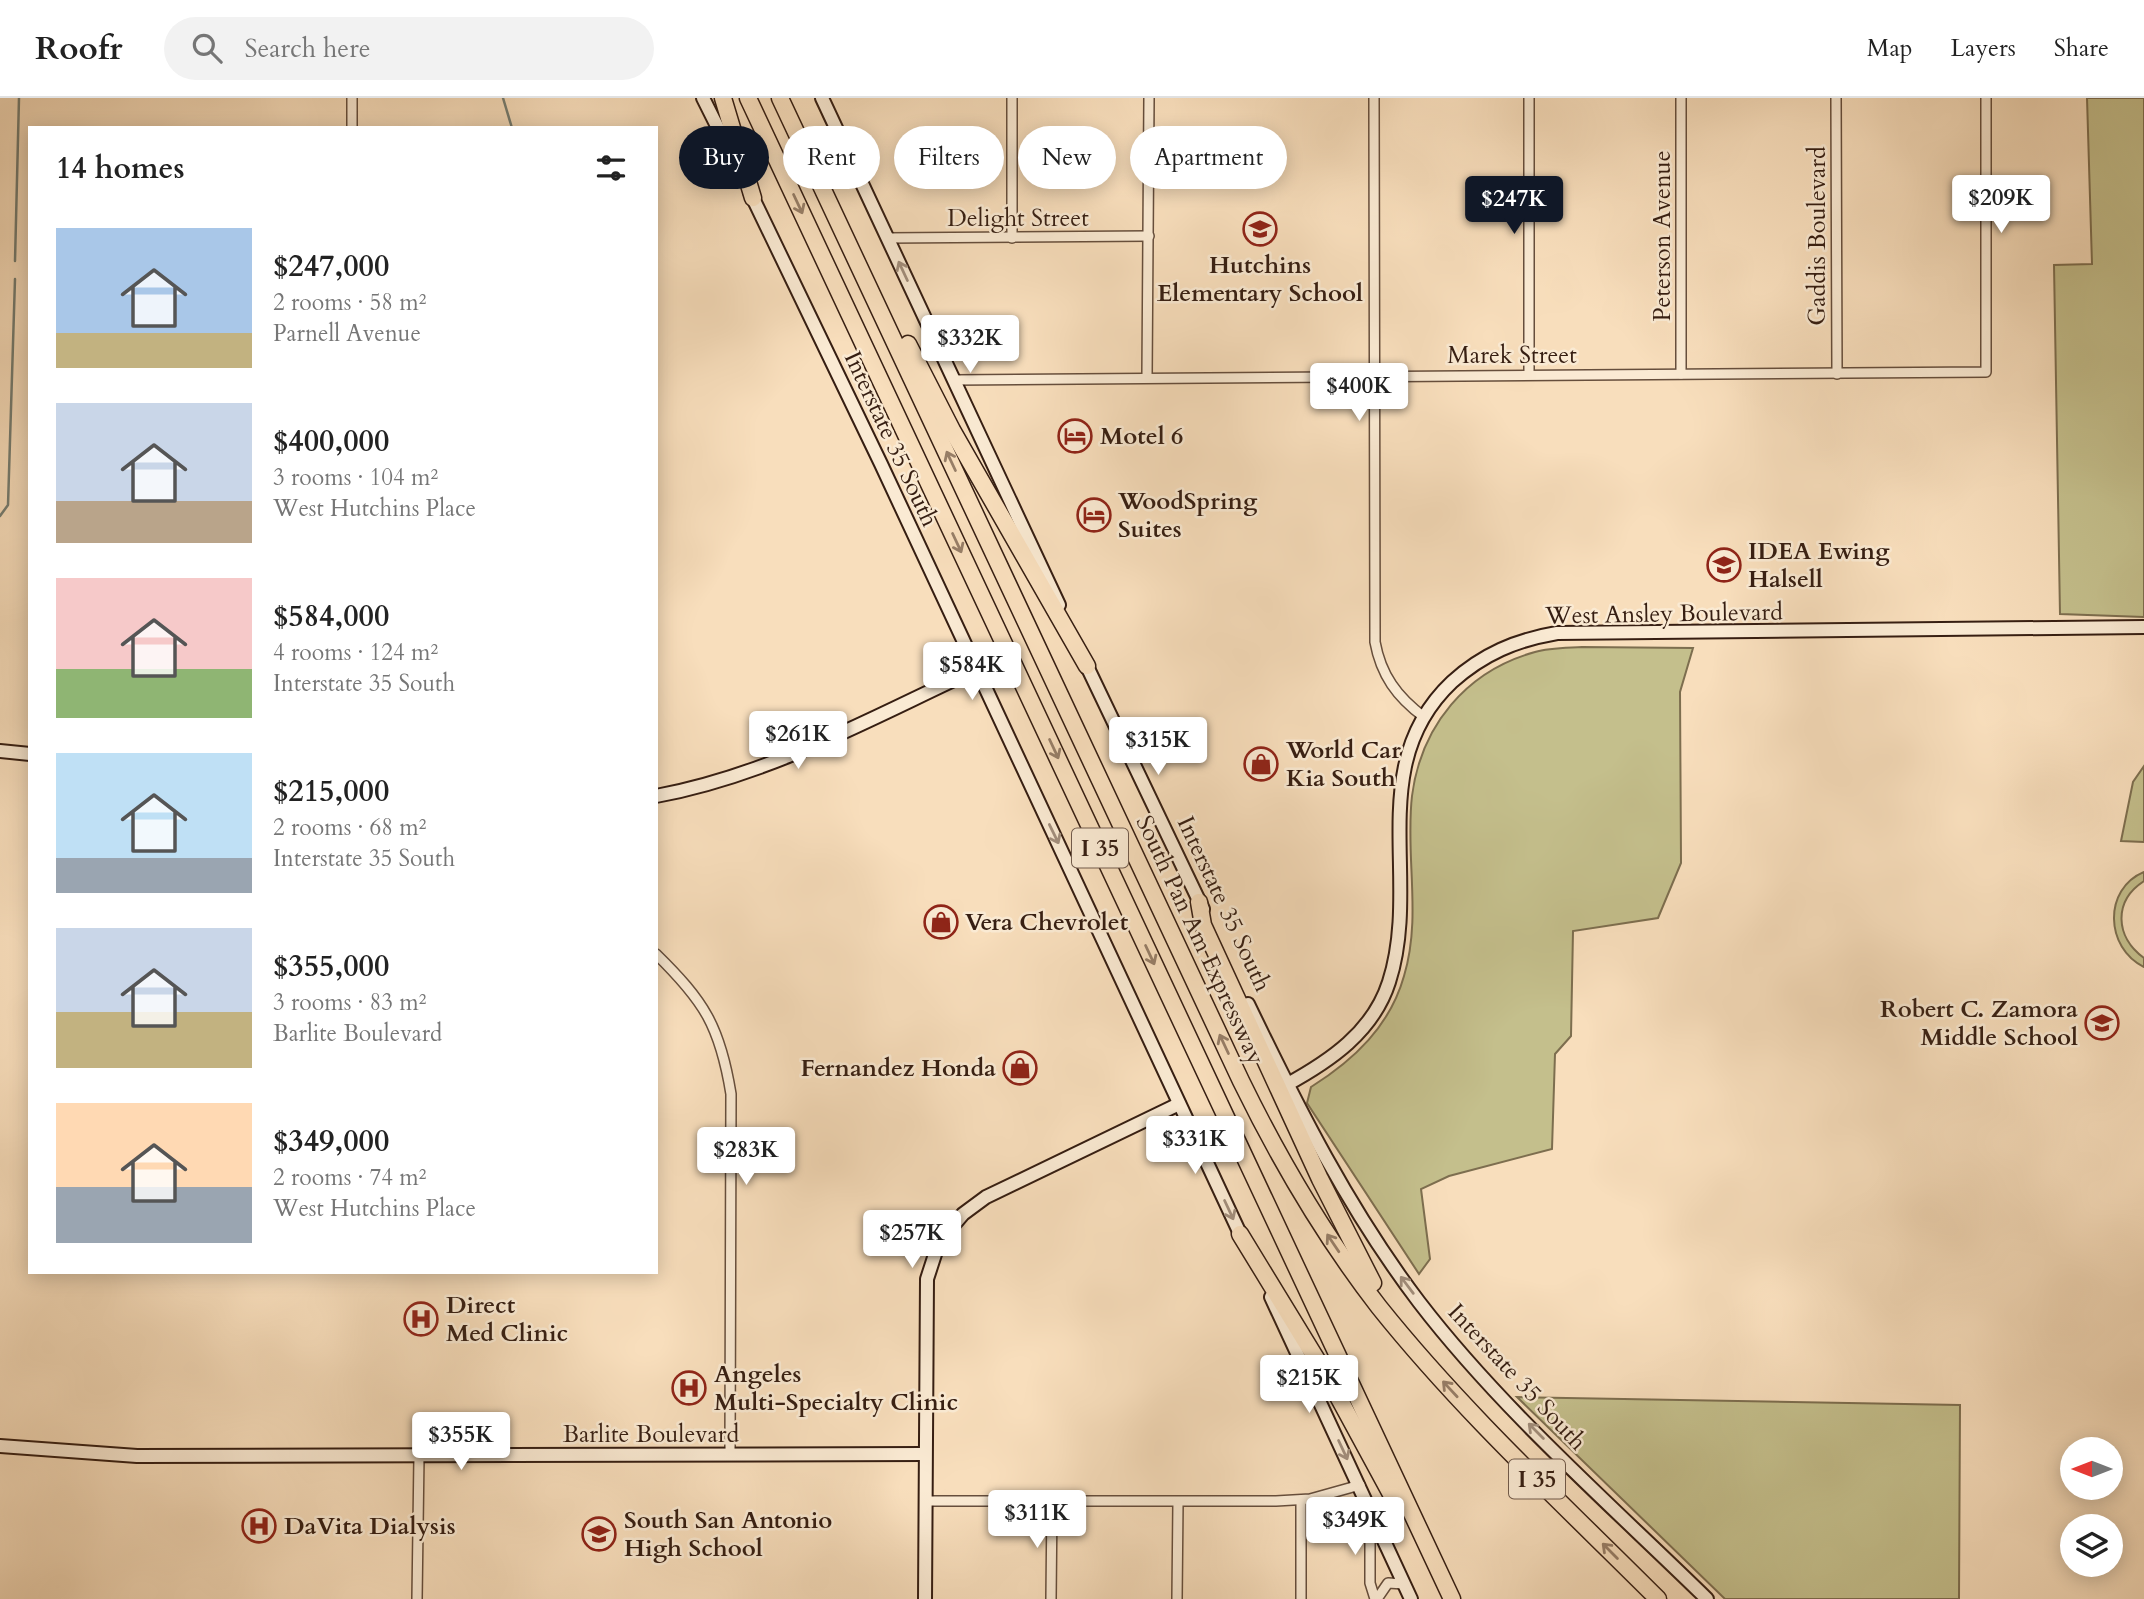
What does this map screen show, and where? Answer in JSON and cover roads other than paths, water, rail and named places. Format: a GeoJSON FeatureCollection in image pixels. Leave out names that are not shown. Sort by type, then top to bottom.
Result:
{"type":"FeatureCollection","features":[{"type":"Feature","properties":{"kind":"highway"},"geometry":{"type":"LineString","coordinates":[[723,98],[753,198]]}},
{"type":"Feature","properties":{"kind":"highway","name":"I 35"},"geometry":{"type":"LineString","coordinates":[[748,98],[1452,1599]]}},
{"type":"Feature","properties":{"kind":"highway","name":"South Pan Am Expressway"},"geometry":{"type":"LineString","coordinates":[[780,98],[794,126]]}},
{"type":"Feature","properties":{"kind":"highway"},"geometry":{"type":"LineString","coordinates":[[824,189],[874,270],[936,399],[1087,666]]}},
{"type":"Feature","properties":{"kind":"highway","name":"South Pan Am Expressway"},"geometry":{"type":"LineString","coordinates":[[824,189],[1270,1140],[1335,1246],[1420,1355],[1468,1409],[1658,1599]]}},
{"type":"Feature","properties":{"kind":"highway"},"geometry":{"type":"LineString","coordinates":[[1199,902],[1203,925],[1320,1179],[1365,1270],[1420,1355]]}},
{"type":"Feature","properties":{"kind":"highway"},"geometry":{"type":"LineString","coordinates":[[1240,1234],[1328,1378],[1402,1515],[1439,1572]]}},
{"type":"Feature","properties":{"kind":"main road","name":"Interstate 35 South"},"geometry":{"type":"LineString","coordinates":[[703,98],[881,464],[1411,1599]]}},
{"type":"Feature","properties":{"kind":"main road","name":"Interstate 35 South"},"geometry":{"type":"LineString","coordinates":[[822,98],[1199,902],[1286,1084],[1339,1183],[1419,1302],[1491,1385],[1707,1599]]}},
{"type":"Feature","properties":{"kind":"main road","name":"West Ansley Boulevard"},"geometry":{"type":"LineString","coordinates":[[1286,1084],[1326,1063],[1345,1047],[1364,1026],[1389,983],[1400,916],[1401,776],[1410,744],[1424,717],[1443,691],[1485,656],[1532,637],[1557,633],[2144,627]]}},
{"type":"Feature","properties":{"kind":"main road"},"geometry":{"type":"LineString","coordinates":[[658,796],[698,788],[771,765],[975,670]]}},
{"type":"Feature","properties":{"kind":"main road"},"geometry":{"type":"LineString","coordinates":[[0,751],[28,754]]}},
{"type":"Feature","properties":{"kind":"main road"},"geometry":{"type":"LineString","coordinates":[[925,1599],[924,1299],[930,1262],[939,1242],[962,1214],[986,1197],[1179,1104]]}},
{"type":"Feature","properties":{"kind":"main road","name":"Barlite Boulevard"},"geometry":{"type":"LineString","coordinates":[[0,1446],[137,1456],[925,1454]]}},
{"type":"Feature","properties":{"kind":"street"},"geometry":{"type":"LineString","coordinates":[[352,98],[352,126]]}},
{"type":"Feature","properties":{"kind":"street"},"geometry":{"type":"LineString","coordinates":[[1012,98],[1012,238]]}},
{"type":"Feature","properties":{"kind":"street"},"geometry":{"type":"LineString","coordinates":[[1147,377],[1149,98]]}},
{"type":"Feature","properties":{"kind":"street"},"geometry":{"type":"LineString","coordinates":[[1374,98],[1374,642],[1378,661],[1397,695],[1424,717]]}},
{"type":"Feature","properties":{"kind":"street"},"geometry":{"type":"LineString","coordinates":[[1529,98],[1529,374]]}},
{"type":"Feature","properties":{"kind":"street","name":"Peterson Avenue"},"geometry":{"type":"LineString","coordinates":[[1681,98],[1681,374]]}},
{"type":"Feature","properties":{"kind":"street","name":"Gaddis Boulevard"},"geometry":{"type":"LineString","coordinates":[[1836,98],[1837,374]]}},
{"type":"Feature","properties":{"kind":"street","name":"Marek Street"},"geometry":{"type":"LineString","coordinates":[[954,380],[1986,372],[1986,98]]}},
{"type":"Feature","properties":{"kind":"street","name":"Delight Street"},"geometry":{"type":"LineString","coordinates":[[888,238],[1149,236]]}},
{"type":"Feature","properties":{"kind":"street"},"geometry":{"type":"LineString","coordinates":[[658,956],[690,988],[712,1022],[725,1057],[731,1094],[730,1455]]}},
{"type":"Feature","properties":{"kind":"street"},"geometry":{"type":"LineString","coordinates":[[418,1599],[419,1456]]}},
{"type":"Feature","properties":{"kind":"street"},"geometry":{"type":"LineString","coordinates":[[925,1501],[1301,1500],[1360,1485]]}},
{"type":"Feature","properties":{"kind":"street"},"geometry":{"type":"LineString","coordinates":[[1301,1500],[1301,1599]]}},
{"type":"Feature","properties":{"kind":"street"},"geometry":{"type":"LineString","coordinates":[[1051,1599],[1052,1501]]}},
{"type":"Feature","properties":{"kind":"street"},"geometry":{"type":"LineString","coordinates":[[1177,1599],[1178,1502]]}},
{"type":"Feature","properties":{"kind":"street"},"geometry":{"type":"LineString","coordinates":[[1370,1510],[1370,1583],[1376,1599]]}},
{"type":"Feature","properties":{"kind":"street"},"geometry":{"type":"LineString","coordinates":[[1376,1599],[1388,1583],[1404,1584]]}},
{"type":"Feature","properties":{"kind":"waterway"},"geometry":{"type":"LineString","coordinates":[[15,261],[19,98]]}},
{"type":"Feature","properties":{"kind":"waterway"},"geometry":{"type":"LineString","coordinates":[[503,98],[511,126]]}},
{"type":"Feature","properties":{"kind":"waterway"},"geometry":{"type":"LineString","coordinates":[[0,516],[8,505],[15,279]]}},
{"type":"Feature","properties":{"kind":"place","name":"Hutchins Elementary School"},"geometry":{"type":"Point","coordinates":[1260,229]}},
{"type":"Feature","properties":{"kind":"place","name":"Motel 6"},"geometry":{"type":"Point","coordinates":[1075,436]}},
{"type":"Feature","properties":{"kind":"place","name":"WoodSpring Suites"},"geometry":{"type":"Point","coordinates":[1094,515]}},
{"type":"Feature","properties":{"kind":"place","name":"IDEA Ewing Halsell"},"geometry":{"type":"Point","coordinates":[1724,565]}},
{"type":"Feature","properties":{"kind":"place","name":"World Car Kia South"},"geometry":{"type":"Point","coordinates":[1261,764]}},
{"type":"Feature","properties":{"kind":"place","name":"Vera Chevrolet"},"geometry":{"type":"Point","coordinates":[941,922]}},
{"type":"Feature","properties":{"kind":"place","name":"Robert C. Zamora Middle School"},"geometry":{"type":"Point","coordinates":[2102,1023]}},
{"type":"Feature","properties":{"kind":"place","name":"Fernandez Honda"},"geometry":{"type":"Point","coordinates":[1020,1068]}},
{"type":"Feature","properties":{"kind":"place","name":"Direct Med Clinic"},"geometry":{"type":"Point","coordinates":[421,1319]}},
{"type":"Feature","properties":{"kind":"place","name":"Angeles Multi-Specialty Clinic"},"geometry":{"type":"Point","coordinates":[689,1388]}},
{"type":"Feature","properties":{"kind":"place","name":"DaVita Dialysis"},"geometry":{"type":"Point","coordinates":[259,1526]}},
{"type":"Feature","properties":{"kind":"place","name":"South San Antonio High School"},"geometry":{"type":"Point","coordinates":[599,1534]}}]}
